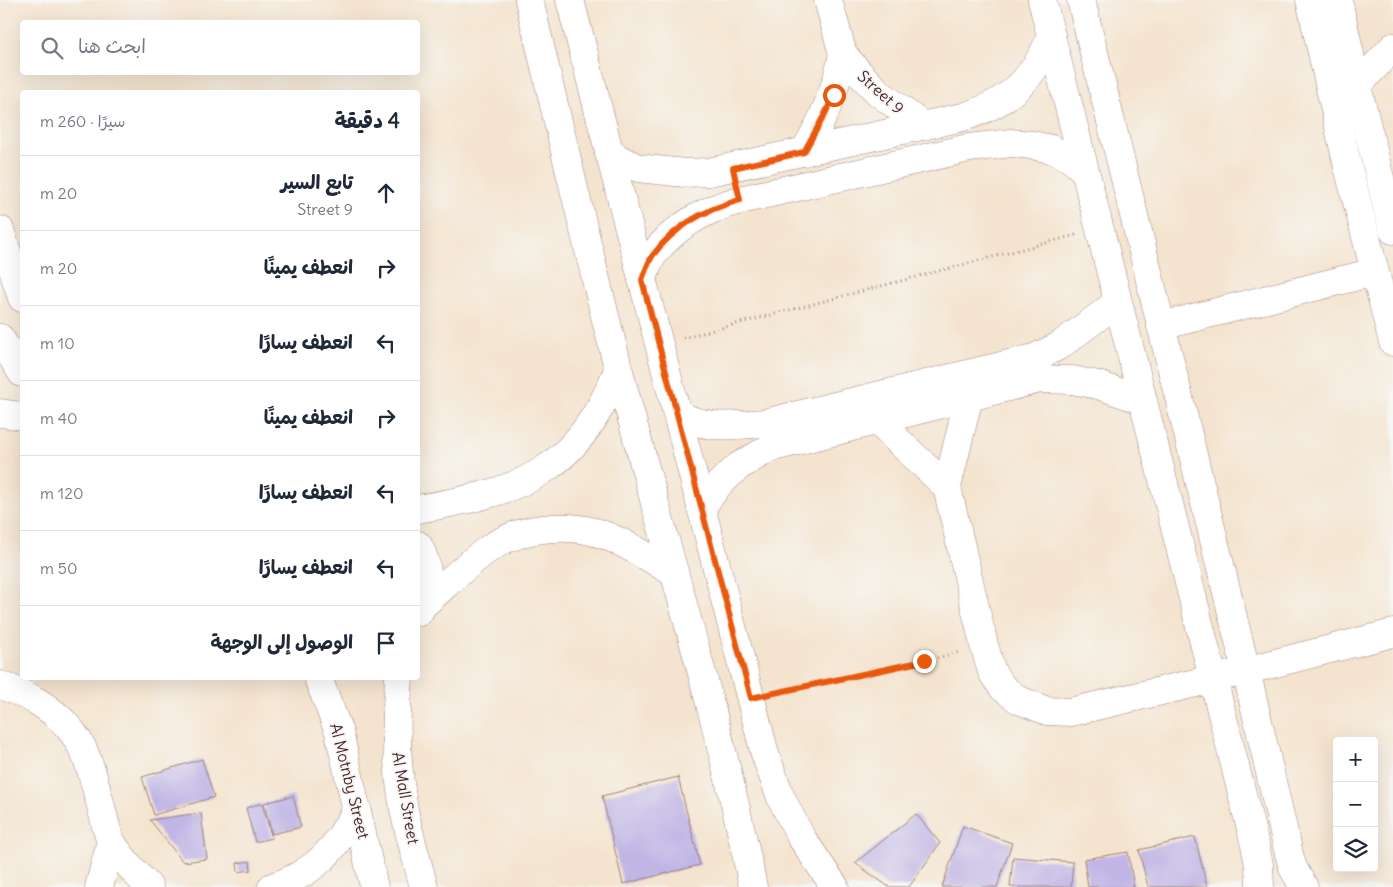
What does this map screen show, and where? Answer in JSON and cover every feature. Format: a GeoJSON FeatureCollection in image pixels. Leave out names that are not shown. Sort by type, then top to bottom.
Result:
{"type":"FeatureCollection","features":[{"type":"Feature","properties":{"kind":"street"},"geometry":{"type":"LineString","coordinates":[[529,0],[618,370],[693,638],[746,849],[753,887]]}},
{"type":"Feature","properties":{"kind":"street"},"geometry":{"type":"LineString","coordinates":[[570,0],[765,754],[781,798],[801,837],[835,887]]}},
{"type":"Feature","properties":{"kind":"street","name":"Street 9"},"geometry":{"type":"LineString","coordinates":[[828,0],[843,54],[879,93],[923,126]]}},
{"type":"Feature","properties":{"kind":"street"},"geometry":{"type":"LineString","coordinates":[[1042,0],[1255,845],[1259,865],[1260,887]]}},
{"type":"Feature","properties":{"kind":"street"},"geometry":{"type":"LineString","coordinates":[[1081,0],[1293,868],[1304,887]]}},
{"type":"Feature","properties":{"kind":"street"},"geometry":{"type":"LineString","coordinates":[[1310,0],[1347,163],[1393,342]]}},
{"type":"Feature","properties":{"kind":"street"},"geometry":{"type":"LineString","coordinates":[[1338,0],[1357,86],[1393,229]]}},
{"type":"Feature","properties":{"kind":"street"},"geometry":{"type":"LineString","coordinates":[[609,154],[638,168],[685,174],[733,168],[963,117],[980,112],[1011,94],[1035,68],[1051,37]]}},
{"type":"Feature","properties":{"kind":"street"},"geometry":{"type":"LineString","coordinates":[[1357,86],[1393,47]]}},
{"type":"Feature","properties":{"kind":"street","name":"Street 9"},"geometry":{"type":"LineString","coordinates":[[804,152],[834,95],[843,54]]}},
{"type":"Feature","properties":{"kind":"street"},"geometry":{"type":"LineString","coordinates":[[963,117],[969,148]]}},
{"type":"Feature","properties":{"kind":"street"},"geometry":{"type":"LineString","coordinates":[[642,280],[653,256],[678,230],[709,210],[740,200],[969,148],[1011,143],[1032,144],[1052,149],[1070,158],[1084,170]]}},
{"type":"Feature","properties":{"kind":"street"},"geometry":{"type":"LineString","coordinates":[[1347,163],[1375,156]]}},
{"type":"Feature","properties":{"kind":"street"},"geometry":{"type":"LineString","coordinates":[[733,168],[740,200]]}},
{"type":"Feature","properties":{"kind":"street"},"geometry":{"type":"LineString","coordinates":[[1099,229],[1134,217]]}},
{"type":"Feature","properties":{"kind":"street"},"geometry":{"type":"LineString","coordinates":[[0,230],[20,292]]}},
{"type":"Feature","properties":{"kind":"street"},"geometry":{"type":"LineString","coordinates":[[1161,326],[1374,272]]}},
{"type":"Feature","properties":{"kind":"street"},"geometry":{"type":"LineString","coordinates":[[676,410],[687,419],[706,424],[730,426],[767,435],[876,420],[969,397],[1037,368],[1059,346],[1118,302]]}},
{"type":"Feature","properties":{"kind":"street"},"geometry":{"type":"LineString","coordinates":[[0,338],[20,370]]}},
{"type":"Feature","properties":{"kind":"street"},"geometry":{"type":"LineString","coordinates":[[701,508],[719,484],[739,466],[767,435],[1037,368],[1072,380],[1098,385],[1142,400]]}},
{"type":"Feature","properties":{"kind":"street"},"geometry":{"type":"LineString","coordinates":[[420,509],[496,493],[521,484],[544,471],[565,454],[584,434],[603,403],[618,370]]}},
{"type":"Feature","properties":{"kind":"street"},"geometry":{"type":"LineString","coordinates":[[969,397],[947,487],[992,672],[1003,688],[1019,700],[1047,711],[1070,712],[1213,679],[1393,633]]}},
{"type":"Feature","properties":{"kind":"street"},"geometry":{"type":"LineString","coordinates":[[0,413],[20,416]]}},
{"type":"Feature","properties":{"kind":"street"},"geometry":{"type":"LineString","coordinates":[[876,420],[947,487]]}},
{"type":"Feature","properties":{"kind":"street"},"geometry":{"type":"LineString","coordinates":[[420,611],[490,548],[512,536],[535,530],[559,528],[583,530],[605,536],[637,550],[674,573]]}},
{"type":"Feature","properties":{"kind":"street"},"geometry":{"type":"LineString","coordinates":[[420,550],[426,565],[428,586],[420,611]]}},
{"type":"Feature","properties":{"kind":"street"},"geometry":{"type":"LineString","coordinates":[[693,638],[732,628]]}},
{"type":"Feature","properties":{"kind":"street","name":"Al Mall Street"},"geometry":{"type":"LineString","coordinates":[[398,680],[396,736],[398,773],[404,808],[424,887]]}},
{"type":"Feature","properties":{"kind":"street","name":"Al Motnby Street"},"geometry":{"type":"LineString","coordinates":[[324,683],[339,732],[374,887]]}},
{"type":"Feature","properties":{"kind":"street"},"geometry":{"type":"LineString","coordinates":[[0,685],[28,696],[64,720],[86,754],[111,842],[149,887]]}},
{"type":"Feature","properties":{"kind":"street"},"geometry":{"type":"LineString","coordinates":[[272,887],[285,883],[309,870],[329,853],[345,832],[357,808]]}},
{"type":"Feature","properties":{"kind":"street"},"geometry":{"type":"LineString","coordinates":[[99,887],[111,842]]}},
{"type":"Feature","properties":{"kind":"path"},"geometry":{"type":"LineString","coordinates":[[658,344],[1099,229]]}},
{"type":"Feature","properties":{"kind":"path"},"geometry":{"type":"LineString","coordinates":[[751,698],[924,661],[984,645]]}},
{"type":"Feature","properties":{"kind":"building"},"geometry":{"type":"Polygon","coordinates":[[[202,759],[214,797],[154,815],[142,777],[202,759]]]}},
{"type":"Feature","properties":{"kind":"building"},"geometry":{"type":"Polygon","coordinates":[[[678,777],[700,865],[623,884],[602,796],[678,777]]]}},
{"type":"Feature","properties":{"kind":"building"},"geometry":{"type":"Polygon","coordinates":[[[293,796],[301,827],[272,834],[264,803],[293,796]]]}},
{"type":"Feature","properties":{"kind":"building"},"geometry":{"type":"Polygon","coordinates":[[[262,803],[272,838],[255,842],[246,808],[262,803]]]}},
{"type":"Feature","properties":{"kind":"building"},"geometry":{"type":"Polygon","coordinates":[[[201,813],[207,859],[183,862],[150,820],[201,813]]]}},
{"type":"Feature","properties":{"kind":"building"},"geometry":{"type":"Polygon","coordinates":[[[916,814],[940,843],[909,887],[889,887],[855,863],[916,814]]]}},
{"type":"Feature","properties":{"kind":"building"},"geometry":{"type":"Polygon","coordinates":[[[963,826],[1012,843],[997,887],[942,887],[963,826]]]}},
{"type":"Feature","properties":{"kind":"building"},"geometry":{"type":"Polygon","coordinates":[[[1195,837],[1207,887],[1148,887],[1139,850],[1195,837]]]}},
{"type":"Feature","properties":{"kind":"building"},"geometry":{"type":"Polygon","coordinates":[[[1128,852],[1134,887],[1088,887],[1084,859],[1128,852]]]}},
{"type":"Feature","properties":{"kind":"building"},"geometry":{"type":"Polygon","coordinates":[[[1013,857],[1073,862],[1071,887],[1010,887],[1013,857]]]}},
{"type":"Feature","properties":{"kind":"building"},"geometry":{"type":"Polygon","coordinates":[[[250,861],[251,870],[238,872],[237,863],[250,861]]]}},
{"type":"Feature","properties":{"kind":"route"},"geometry":{"type":"LineString","coordinates":[[834,95],[816,133],[804,152],[733,168],[740,200],[709,210],[678,230],[653,256],[642,280],[751,698],[924,661]]}}]}
